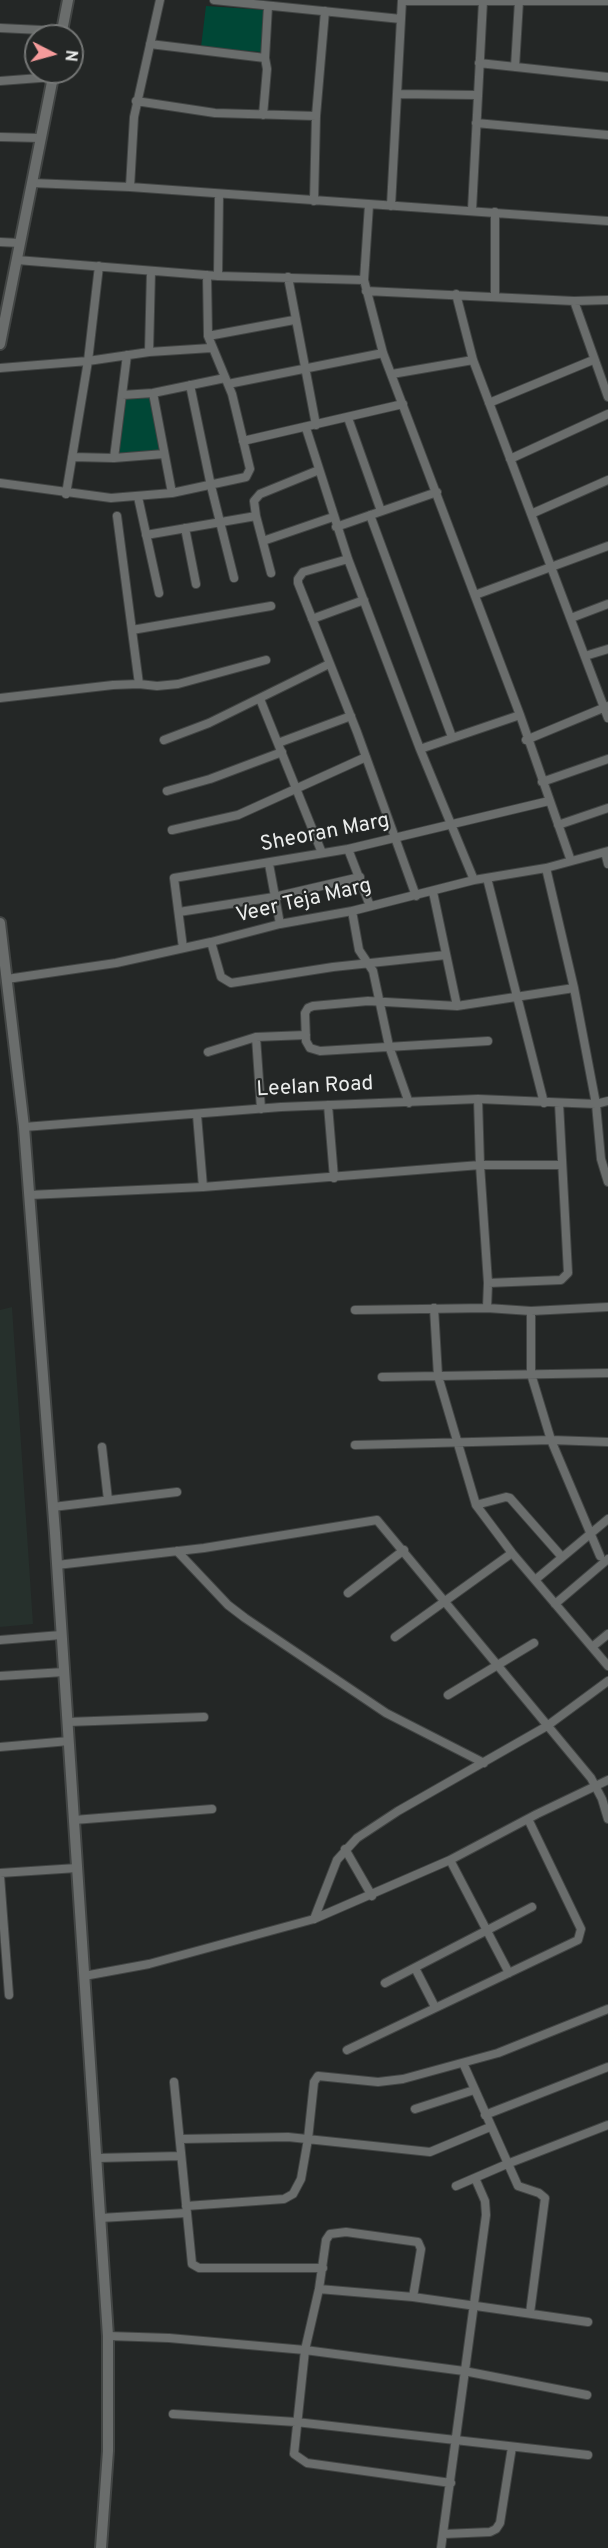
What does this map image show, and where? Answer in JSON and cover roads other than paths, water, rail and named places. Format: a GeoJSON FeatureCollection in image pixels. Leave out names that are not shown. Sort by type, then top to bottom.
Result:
{"type":"FeatureCollection","features":[{"type":"Feature","properties":{"kind":"main road"},"geometry":{"type":"LineString","coordinates":[[64,24],[68,0]]}},
{"type":"Feature","properties":{"kind":"main road"},"geometry":{"type":"LineString","coordinates":[[0,344],[51,84]]}},
{"type":"Feature","properties":{"kind":"main road"},"geometry":{"type":"LineString","coordinates":[[0,923],[24,1127],[62,1635],[108,2336],[108,2451],[101,2548]]}},
{"type":"Feature","properties":{"kind":"street"},"geometry":{"type":"LineString","coordinates":[[130,187],[136,101],[160,0]]}},
{"type":"Feature","properties":{"kind":"street"},"geometry":{"type":"LineString","coordinates":[[214,0],[401,19]]}},
{"type":"Feature","properties":{"kind":"street"},"geometry":{"type":"LineString","coordinates":[[391,206],[402,0],[608,1]]}},
{"type":"Feature","properties":{"kind":"street"},"geometry":{"type":"LineString","coordinates":[[472,210],[476,95],[483,1]]}},
{"type":"Feature","properties":{"kind":"street"},"geometry":{"type":"LineString","coordinates":[[515,67],[519,1]]}},
{"type":"Feature","properties":{"kind":"street"},"geometry":{"type":"LineString","coordinates":[[263,115],[267,69],[265,58],[268,6]]}},
{"type":"Feature","properties":{"kind":"street"},"geometry":{"type":"LineString","coordinates":[[314,201],[316,116],[325,11]]}},
{"type":"Feature","properties":{"kind":"street"},"geometry":{"type":"LineString","coordinates":[[0,28],[24,30]]}},
{"type":"Feature","properties":{"kind":"street"},"geometry":{"type":"LineString","coordinates":[[150,44],[265,58]]}},
{"type":"Feature","properties":{"kind":"street"},"geometry":{"type":"LineString","coordinates":[[479,63],[608,77]]}},
{"type":"Feature","properties":{"kind":"street"},"geometry":{"type":"LineString","coordinates":[[0,81],[24,78]]}},
{"type":"Feature","properties":{"kind":"street"},"geometry":{"type":"LineString","coordinates":[[398,94],[476,95]]}},
{"type":"Feature","properties":{"kind":"street"},"geometry":{"type":"LineString","coordinates":[[136,101],[215,113],[316,116]]}},
{"type":"Feature","properties":{"kind":"street"},"geometry":{"type":"LineString","coordinates":[[476,123],[608,135]]}},
{"type":"Feature","properties":{"kind":"street"},"geometry":{"type":"LineString","coordinates":[[0,137],[40,138]]}},
{"type":"Feature","properties":{"kind":"street"},"geometry":{"type":"LineString","coordinates":[[32,183],[130,187],[608,221]]}},
{"type":"Feature","properties":{"kind":"street"},"geometry":{"type":"LineString","coordinates":[[218,276],[219,195]]}},
{"type":"Feature","properties":{"kind":"street"},"geometry":{"type":"LineString","coordinates":[[369,205],[364,280],[383,353],[520,715],[526,740],[571,861]]}},
{"type":"Feature","properties":{"kind":"street"},"geometry":{"type":"LineString","coordinates":[[495,212],[495,297]]}},
{"type":"Feature","properties":{"kind":"street"},"geometry":{"type":"LineString","coordinates":[[0,242],[20,243]]}},
{"type":"Feature","properties":{"kind":"street"},"geometry":{"type":"LineString","coordinates":[[17,260],[218,276],[364,280]]}},
{"type":"Feature","properties":{"kind":"street"},"geometry":{"type":"LineString","coordinates":[[66,494],[88,361],[99,267]]}},
{"type":"Feature","properties":{"kind":"street"},"geometry":{"type":"LineString","coordinates":[[149,352],[151,271]]}},
{"type":"Feature","properties":{"kind":"street"},"geometry":{"type":"LineString","coordinates":[[0,483],[96,498],[138,497],[172,494],[246,477],[250,469],[227,381],[211,348],[208,336],[207,275]]}},
{"type":"Feature","properties":{"kind":"street"},"geometry":{"type":"LineString","coordinates":[[288,277],[294,320],[316,425]]}},
{"type":"Feature","properties":{"kind":"street"},"geometry":{"type":"LineString","coordinates":[[366,291],[574,301],[608,300]]}},
{"type":"Feature","properties":{"kind":"street"},"geometry":{"type":"LineString","coordinates":[[456,294],[473,360],[606,707],[608,718]]}},
{"type":"Feature","properties":{"kind":"street"},"geometry":{"type":"LineString","coordinates":[[574,301],[608,398]]}},
{"type":"Feature","properties":{"kind":"street"},"geometry":{"type":"LineString","coordinates":[[208,336],[294,320]]}},
{"type":"Feature","properties":{"kind":"street"},"geometry":{"type":"LineString","coordinates":[[0,368],[88,361],[149,352],[211,348]]}},
{"type":"Feature","properties":{"kind":"street"},"geometry":{"type":"LineString","coordinates":[[122,394],[153,393],[305,370],[383,353]]}},
{"type":"Feature","properties":{"kind":"street"},"geometry":{"type":"LineString","coordinates":[[114,458],[127,355]]}},
{"type":"Feature","properties":{"kind":"street"},"geometry":{"type":"LineString","coordinates":[[392,374],[473,360]]}},
{"type":"Feature","properties":{"kind":"street"},"geometry":{"type":"LineString","coordinates":[[489,404],[593,360]]}},
{"type":"Feature","properties":{"kind":"street"},"geometry":{"type":"LineString","coordinates":[[190,386],[211,486],[234,578]]}},
{"type":"Feature","properties":{"kind":"street"},"geometry":{"type":"LineString","coordinates":[[153,393],[172,494]]}},
{"type":"Feature","properties":{"kind":"street"},"geometry":{"type":"LineString","coordinates":[[243,441],[403,404]]}},
{"type":"Feature","properties":{"kind":"street"},"geometry":{"type":"LineString","coordinates":[[510,459],[608,414]]}},
{"type":"Feature","properties":{"kind":"street"},"geometry":{"type":"LineString","coordinates":[[348,418],[381,512]]}},
{"type":"Feature","properties":{"kind":"street"},"geometry":{"type":"LineString","coordinates":[[306,428],[336,527],[420,749],[474,880]]}},
{"type":"Feature","properties":{"kind":"street"},"geometry":{"type":"LineString","coordinates":[[72,457],[114,458],[164,454]]}},
{"type":"Feature","properties":{"kind":"street"},"geometry":{"type":"LineString","coordinates":[[271,573],[254,501],[257,496],[319,470]]}},
{"type":"Feature","properties":{"kind":"street"},"geometry":{"type":"LineString","coordinates":[[531,514],[608,480]]}},
{"type":"Feature","properties":{"kind":"street"},"geometry":{"type":"LineString","coordinates":[[336,527],[437,492]]}},
{"type":"Feature","properties":{"kind":"street"},"geometry":{"type":"LineString","coordinates":[[138,497],[159,592]]}},
{"type":"Feature","properties":{"kind":"street"},"geometry":{"type":"LineString","coordinates":[[370,515],[452,737]]}},
{"type":"Feature","properties":{"kind":"street"},"geometry":{"type":"LineString","coordinates":[[117,516],[139,684]]}},
{"type":"Feature","properties":{"kind":"street"},"geometry":{"type":"LineString","coordinates":[[146,535],[256,516]]}},
{"type":"Feature","properties":{"kind":"street"},"geometry":{"type":"LineString","coordinates":[[263,541],[333,517]]}},
{"type":"Feature","properties":{"kind":"street"},"geometry":{"type":"LineString","coordinates":[[185,528],[196,584]]}},
{"type":"Feature","properties":{"kind":"street"},"geometry":{"type":"LineString","coordinates":[[475,595],[608,546]]}},
{"type":"Feature","properties":{"kind":"street"},"geometry":{"type":"LineString","coordinates":[[348,559],[299,575],[298,583],[351,716],[416,896]]}},
{"type":"Feature","properties":{"kind":"street"},"geometry":{"type":"LineString","coordinates":[[312,619],[364,600]]}},
{"type":"Feature","properties":{"kind":"street"},"geometry":{"type":"LineString","coordinates":[[571,618],[608,604]]}},
{"type":"Feature","properties":{"kind":"street"},"geometry":{"type":"LineString","coordinates":[[132,630],[271,606]]}},
{"type":"Feature","properties":{"kind":"street"},"geometry":{"type":"LineString","coordinates":[[585,656],[608,649]]}},
{"type":"Feature","properties":{"kind":"street"},"geometry":{"type":"LineString","coordinates":[[0,698],[139,684],[157,686],[178,684],[266,660]]}},
{"type":"Feature","properties":{"kind":"street"},"geometry":{"type":"LineString","coordinates":[[164,740],[209,723],[329,664]]}},
{"type":"Feature","properties":{"kind":"street"},"geometry":{"type":"LineString","coordinates":[[260,699],[322,853]]}},
{"type":"Feature","properties":{"kind":"street"},"geometry":{"type":"LineString","coordinates":[[526,740],[606,707]]}},
{"type":"Feature","properties":{"kind":"street"},"geometry":{"type":"LineString","coordinates":[[420,749],[520,715]]}},
{"type":"Feature","properties":{"kind":"street"},"geometry":{"type":"LineString","coordinates":[[278,743],[351,716]]}},
{"type":"Feature","properties":{"kind":"street"},"geometry":{"type":"LineString","coordinates":[[167,791],[220,776],[282,752]]}},
{"type":"Feature","properties":{"kind":"street"},"geometry":{"type":"LineString","coordinates":[[172,830],[238,815],[366,757]]}},
{"type":"Feature","properties":{"kind":"street"},"geometry":{"type":"LineString","coordinates":[[542,782],[608,759]]}},
{"type":"Feature","properties":{"kind":"street","name":"Sheoran Marg"},"geometry":{"type":"LineString","coordinates":[[183,948],[174,878],[269,864],[348,849],[549,801]]}},
{"type":"Feature","properties":{"kind":"street"},"geometry":{"type":"LineString","coordinates":[[558,825],[608,808]]}},
{"type":"Feature","properties":{"kind":"street"},"geometry":{"type":"LineString","coordinates":[[348,849],[370,906]]}},
{"type":"Feature","properties":{"kind":"street"},"geometry":{"type":"LineString","coordinates":[[607,852],[608,864]]}},
{"type":"Feature","properties":{"kind":"street","name":"Veer Teja Marg"},"geometry":{"type":"LineString","coordinates":[[7,979],[90,967],[183,948],[280,924],[416,896],[474,880],[546,868],[607,852]]}},
{"type":"Feature","properties":{"kind":"street"},"geometry":{"type":"LineString","coordinates":[[269,864],[280,924]]}},
{"type":"Feature","properties":{"kind":"street"},"geometry":{"type":"LineString","coordinates":[[546,868],[574,988],[596,1104],[601,1159],[608,1182]]}},
{"type":"Feature","properties":{"kind":"street"},"geometry":{"type":"LineString","coordinates":[[179,912],[274,897],[360,877]]}},
{"type":"Feature","properties":{"kind":"street"},"geometry":{"type":"LineString","coordinates":[[487,878],[544,1103]]}},
{"type":"Feature","properties":{"kind":"street"},"geometry":{"type":"LineString","coordinates":[[433,892],[457,1006]]}},
{"type":"Feature","properties":{"kind":"street"},"geometry":{"type":"LineString","coordinates":[[352,910],[359,950],[372,971],[389,1046],[409,1103]]}},
{"type":"Feature","properties":{"kind":"street"},"geometry":{"type":"LineString","coordinates":[[211,942],[221,977],[231,983],[333,967],[446,955]]}},
{"type":"Feature","properties":{"kind":"street"},"geometry":{"type":"LineString","coordinates":[[488,1041],[320,1051],[307,1045],[305,1018],[308,1008],[379,1001],[457,1006],[574,988]]}},
{"type":"Feature","properties":{"kind":"street"},"geometry":{"type":"LineString","coordinates":[[208,1052],[256,1037],[306,1035]]}},
{"type":"Feature","properties":{"kind":"street"},"geometry":{"type":"LineString","coordinates":[[256,1037],[261,1109]]}},
{"type":"Feature","properties":{"kind":"street"},"geometry":{"type":"LineString","coordinates":[[478,1099],[488,1283],[487,1308]]}},
{"type":"Feature","properties":{"kind":"street","name":"Leelan Road"},"geometry":{"type":"LineString","coordinates":[[24,1127],[328,1105],[478,1099],[596,1104],[608,1101]]}},
{"type":"Feature","properties":{"kind":"street"},"geometry":{"type":"LineString","coordinates":[[488,1283],[565,1278],[568,1267],[559,1103]]}},
{"type":"Feature","properties":{"kind":"street"},"geometry":{"type":"LineString","coordinates":[[328,1105],[334,1178]]}},
{"type":"Feature","properties":{"kind":"street"},"geometry":{"type":"LineString","coordinates":[[197,1115],[203,1187]]}},
{"type":"Feature","properties":{"kind":"street"},"geometry":{"type":"LineString","coordinates":[[29,1195],[203,1187],[480,1165],[562,1165]]}},
{"type":"Feature","properties":{"kind":"street"},"geometry":{"type":"LineString","coordinates":[[355,1310],[487,1308],[531,1311],[608,1306]]}},
{"type":"Feature","properties":{"kind":"street"},"geometry":{"type":"LineString","coordinates":[[434,1308],[438,1376],[476,1505],[512,1552],[608,1666]]}},
{"type":"Feature","properties":{"kind":"street"},"geometry":{"type":"LineString","coordinates":[[531,1311],[531,1374],[551,1440],[604,1557],[555,1604]]}},
{"type":"Feature","properties":{"kind":"street"},"geometry":{"type":"LineString","coordinates":[[382,1377],[608,1373]]}},
{"type":"Feature","properties":{"kind":"street"},"geometry":{"type":"LineString","coordinates":[[355,1445],[551,1440],[608,1442]]}},
{"type":"Feature","properties":{"kind":"street"},"geometry":{"type":"LineString","coordinates":[[102,1448],[108,1500]]}},
{"type":"Feature","properties":{"kind":"street"},"geometry":{"type":"LineString","coordinates":[[53,1507],[177,1492]]}},
{"type":"Feature","properties":{"kind":"street"},"geometry":{"type":"LineString","coordinates":[[476,1505],[510,1498],[562,1557]]}},
{"type":"Feature","properties":{"kind":"street"},"geometry":{"type":"LineString","coordinates":[[57,1565],[177,1551],[377,1520],[387,1516]]}},
{"type":"Feature","properties":{"kind":"street"},"geometry":{"type":"LineString","coordinates":[[535,1580],[608,1519]]}},
{"type":"Feature","properties":{"kind":"street"},"geometry":{"type":"LineString","coordinates":[[377,1520],[597,1787],[608,1819]]}},
{"type":"Feature","properties":{"kind":"street"},"geometry":{"type":"LineString","coordinates":[[348,1593],[404,1550]]}},
{"type":"Feature","properties":{"kind":"street"},"geometry":{"type":"LineString","coordinates":[[177,1551],[228,1605],[245,1618],[386,1713],[484,1763]]}},
{"type":"Feature","properties":{"kind":"street"},"geometry":{"type":"LineString","coordinates":[[395,1637],[512,1552]]}},
{"type":"Feature","properties":{"kind":"street"},"geometry":{"type":"LineString","coordinates":[[592,1647],[608,1634]]}},
{"type":"Feature","properties":{"kind":"street"},"geometry":{"type":"LineString","coordinates":[[0,1640],[62,1635]]}},
{"type":"Feature","properties":{"kind":"street"},"geometry":{"type":"LineString","coordinates":[[448,1695],[534,1643]]}},
{"type":"Feature","properties":{"kind":"street"},"geometry":{"type":"LineString","coordinates":[[0,1676],[64,1672]]}},
{"type":"Feature","properties":{"kind":"street"},"geometry":{"type":"LineString","coordinates":[[314,1919],[337,1860],[345,1849],[398,1811],[547,1726],[608,1681]]}},
{"type":"Feature","properties":{"kind":"street"},"geometry":{"type":"LineString","coordinates":[[67,1722],[204,1717]]}},
{"type":"Feature","properties":{"kind":"street"},"geometry":{"type":"LineString","coordinates":[[0,1747],[69,1741]]}},
{"type":"Feature","properties":{"kind":"street"},"geometry":{"type":"LineString","coordinates":[[84,1976],[149,1964],[314,1919],[372,1896],[450,1860],[608,1780]]}},
{"type":"Feature","properties":{"kind":"street"},"geometry":{"type":"LineString","coordinates":[[74,1820],[212,1809]]}},
{"type":"Feature","properties":{"kind":"street"},"geometry":{"type":"LineString","coordinates":[[347,2050],[578,1940],[581,1933],[528,1819]]}},
{"type":"Feature","properties":{"kind":"street"},"geometry":{"type":"LineString","coordinates":[[345,1849],[372,1896]]}},
{"type":"Feature","properties":{"kind":"street"},"geometry":{"type":"LineString","coordinates":[[450,1860],[509,1973]]}},
{"type":"Feature","properties":{"kind":"street"},"geometry":{"type":"LineString","coordinates":[[9,1995],[0,1875],[77,1868]]}},
{"type":"Feature","properties":{"kind":"street"},"geometry":{"type":"LineString","coordinates":[[385,1983],[532,1907]]}},
{"type":"Feature","properties":{"kind":"street"},"geometry":{"type":"LineString","coordinates":[[415,1968],[435,2007]]}},
{"type":"Feature","properties":{"kind":"street"},"geometry":{"type":"LineString","coordinates":[[100,2218],[288,2197],[298,2187],[301,2179],[314,2082],[318,2076],[386,2082],[498,2054],[608,2009]]}},
{"type":"Feature","properties":{"kind":"street"},"geometry":{"type":"LineString","coordinates":[[463,2063],[518,2186],[539,2193],[545,2198],[530,2313]]}},
{"type":"Feature","properties":{"kind":"street"},"geometry":{"type":"LineString","coordinates":[[485,2115],[608,2067]]}},
{"type":"Feature","properties":{"kind":"street"},"geometry":{"type":"LineString","coordinates":[[174,2082],[191,2259],[195,2267],[322,2268]]}},
{"type":"Feature","properties":{"kind":"street"},"geometry":{"type":"LineString","coordinates":[[415,2109],[474,2090]]}},
{"type":"Feature","properties":{"kind":"street"},"geometry":{"type":"LineString","coordinates":[[456,2186],[608,2125]]}},
{"type":"Feature","properties":{"kind":"street"},"geometry":{"type":"LineString","coordinates":[[180,2139],[288,2137],[430,2152],[490,2127]]}},
{"type":"Feature","properties":{"kind":"street"},"geometry":{"type":"LineString","coordinates":[[96,2158],[181,2156]]}},
{"type":"Feature","properties":{"kind":"street"},"geometry":{"type":"LineString","coordinates":[[441,2548],[486,2208],[475,2178]]}},
{"type":"Feature","properties":{"kind":"street"},"geometry":{"type":"LineString","coordinates":[[413,2297],[421,2249],[418,2242],[336,2232],[330,2234],[305,2350],[294,2454],[307,2463],[451,2483]]}},
{"type":"Feature","properties":{"kind":"street"},"geometry":{"type":"LineString","coordinates":[[319,2289],[413,2297],[588,2322]]}},
{"type":"Feature","properties":{"kind":"street"},"geometry":{"type":"LineString","coordinates":[[108,2336],[169,2338],[305,2350],[464,2371],[587,2395]]}},
{"type":"Feature","properties":{"kind":"street"},"geometry":{"type":"LineString","coordinates":[[173,2414],[296,2422],[588,2455]]}},
{"type":"Feature","properties":{"kind":"street"},"geometry":{"type":"LineString","coordinates":[[444,2534],[490,2532],[496,2529],[500,2523],[512,2447]]}}]}
